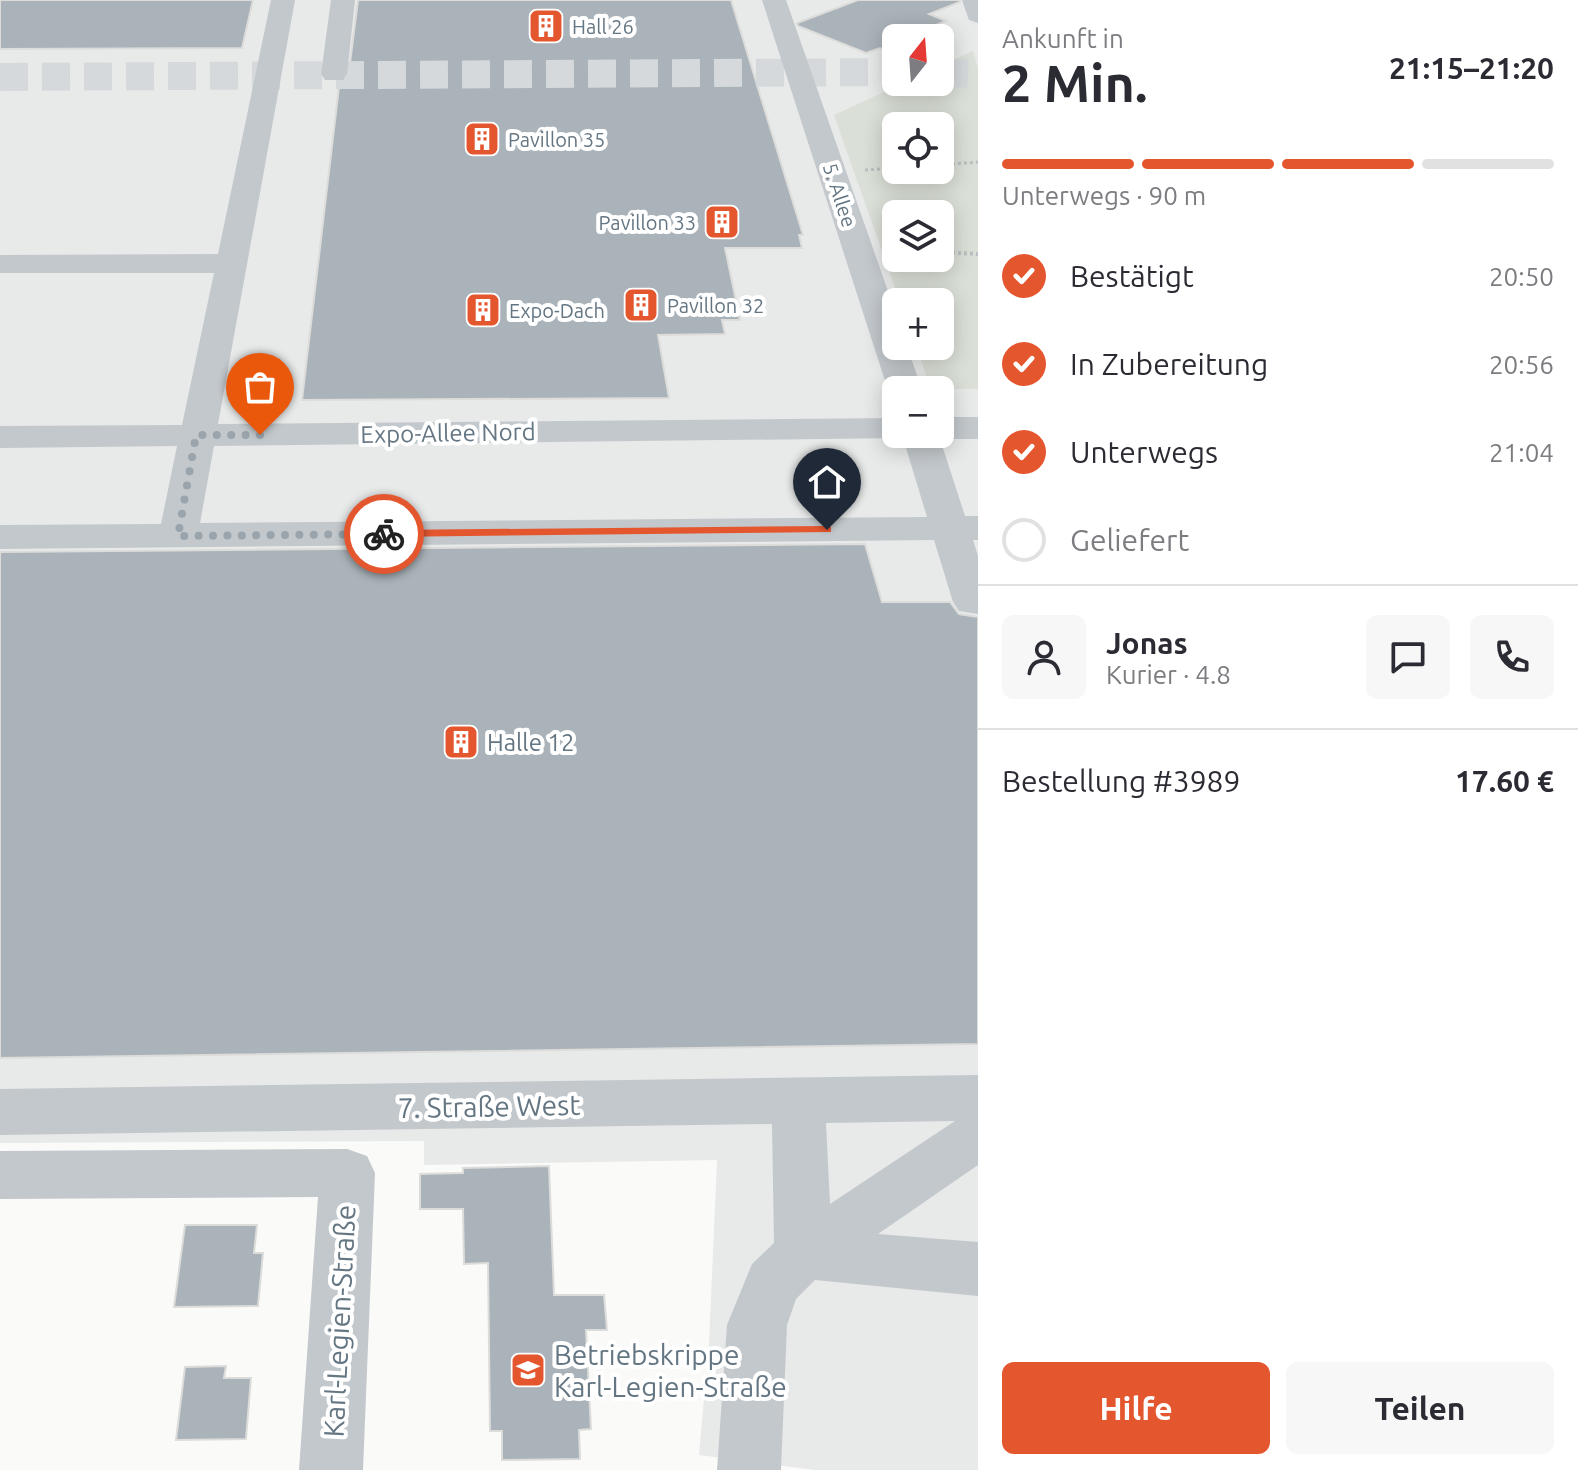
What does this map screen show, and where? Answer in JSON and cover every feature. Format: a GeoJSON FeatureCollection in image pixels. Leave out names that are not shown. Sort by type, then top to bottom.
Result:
{"type":"FeatureCollection","features":[{"type":"Feature","properties":{"kind":"street"},"geometry":{"type":"LineString","coordinates":[[178,536],[283,0]]}},
{"type":"Feature","properties":{"kind":"street"},"geometry":{"type":"LineString","coordinates":[[334,74],[343,0]]}},
{"type":"Feature","properties":{"kind":"street","name":"5. Allee"},"geometry":{"type":"LineString","coordinates":[[774,0],[900,376]]}},
{"type":"Feature","properties":{"kind":"street"},"geometry":{"type":"LineString","coordinates":[[974,0],[978,15]]}},
{"type":"Feature","properties":{"kind":"street"},"geometry":{"type":"LineString","coordinates":[[0,264],[230,263]]}},
{"type":"Feature","properties":{"kind":"street"},"geometry":{"type":"LineString","coordinates":[[954,428],[978,428]]}},
{"type":"Feature","properties":{"kind":"street","name":"Expo-Allee Nord"},"geometry":{"type":"LineString","coordinates":[[0,437],[882,429]]}},
{"type":"Feature","properties":{"kind":"street"},"geometry":{"type":"LineString","coordinates":[[926,448],[964,529],[973,602]]}},
{"type":"Feature","properties":{"kind":"street"},"geometry":{"type":"LineString","coordinates":[[0,537],[964,529]]}},
{"type":"Feature","properties":{"kind":"street","name":"7. Straße West"},"geometry":{"type":"LineString","coordinates":[[0,1112],[978,1098]]}},
{"type":"Feature","properties":{"kind":"street"},"geometry":{"type":"LineString","coordinates":[[798,1102],[803,1253]]}},
{"type":"Feature","properties":{"kind":"street"},"geometry":{"type":"LineString","coordinates":[[749,1465],[757,1325],[773,1283],[803,1253],[978,1135]]}},
{"type":"Feature","properties":{"kind":"street","name":"Karl-Legien-Straße"},"geometry":{"type":"LineString","coordinates":[[0,1175],[347,1173],[331,1470]]}},
{"type":"Feature","properties":{"kind":"street"},"geometry":{"type":"LineString","coordinates":[[803,1253],[978,1269]]}},
{"type":"Feature","properties":{"kind":"path"},"geometry":{"type":"LineString","coordinates":[[954,164],[978,162]]}},
{"type":"Feature","properties":{"kind":"path"},"geometry":{"type":"LineString","coordinates":[[954,253],[978,254]]}},
{"type":"Feature","properties":{"kind":"shaded area"},"geometry":{"type":"Polygon","coordinates":[[[0,0],[978,0],[978,1470],[815,1470],[699,1455],[709,1344],[717,1160],[424,1165],[424,1141],[0,1143],[0,0]]]}},
{"type":"Feature","properties":{"kind":"shaded area"},"geometry":{"type":"Polygon","coordinates":[[[973,51],[978,69],[978,389],[954,389],[954,376],[926,376],[921,360],[954,360],[954,288],[895,288],[889,272],[954,272],[954,200],[882,200],[882,251],[834,115],[882,93],[882,96],[954,96],[954,60],[973,51]]]}},
{"type":"Feature","properties":{"kind":"building"},"geometry":{"type":"Polygon","coordinates":[[[0,0],[253,0],[242,48],[0,49],[0,0]]]}},
{"type":"Feature","properties":{"kind":"building","name":"Expo-Dach"},"geometry":{"type":"Polygon","coordinates":[[[358,0],[731,0],[803,235],[799,235],[802,248],[725,248],[740,320],[722,320],[725,334],[658,335],[669,398],[302,400],[339,87],[347,87],[358,0]]]}},
{"type":"Feature","properties":{"kind":"building"},"geometry":{"type":"Polygon","coordinates":[[[858,0],[960,2],[929,14],[946,21],[939,24],[882,24],[882,49],[866,53],[797,23],[858,0]]]}},
{"type":"Feature","properties":{"kind":"building","name":"Halle 12"},"geometry":{"type":"Polygon","coordinates":[[[865,544],[882,602],[950,602],[959,614],[978,617],[978,1044],[0,1058],[0,552],[865,544]]]}},
{"type":"Feature","properties":{"kind":"building"},"geometry":{"type":"Polygon","coordinates":[[[549,1166],[554,1295],[604,1295],[607,1330],[586,1330],[591,1429],[579,1430],[580,1459],[502,1460],[502,1431],[490,1431],[488,1263],[464,1264],[463,1209],[420,1209],[420,1174],[463,1173],[463,1168],[549,1166]]]}},
{"type":"Feature","properties":{"kind":"building"},"geometry":{"type":"Polygon","coordinates":[[[185,1225],[257,1225],[254,1253],[263,1253],[258,1306],[174,1307],[185,1225]]]}},
{"type":"Feature","properties":{"kind":"building"},"geometry":{"type":"Polygon","coordinates":[[[226,1366],[224,1378],[251,1378],[246,1439],[176,1440],[185,1367],[226,1366]]]}},
{"type":"Feature","properties":{"kind":"tunnel"},"geometry":{"type":"LineString","coordinates":[[0,77],[882,72]]}},
{"type":"Feature","properties":{"kind":"tunnel"},"geometry":{"type":"LineString","coordinates":[[954,73],[978,74]]}},
{"type":"Feature","properties":{"kind":"way so far"},"geometry":{"type":"LineString","coordinates":[[260,435],[196,435],[178,536],[384,534]]}},
{"type":"Feature","properties":{"kind":"place","name":"Hall 26"},"geometry":{"type":"Point","coordinates":[546,26]}},
{"type":"Feature","properties":{"kind":"place","name":"Pavillon 35"},"geometry":{"type":"Point","coordinates":[482,139]}},
{"type":"Feature","properties":{"kind":"place","name":"Pavillon 33"},"geometry":{"type":"Point","coordinates":[722,222]}},
{"type":"Feature","properties":{"kind":"place","name":"Pavillon 32"},"geometry":{"type":"Point","coordinates":[641,305]}},
{"type":"Feature","properties":{"kind":"place","name":"Expo-Dach"},"geometry":{"type":"Point","coordinates":[483,310]}},
{"type":"Feature","properties":{"kind":"place","name":"Halle 12"},"geometry":{"type":"Point","coordinates":[461,742]}},
{"type":"Feature","properties":{"kind":"place","name":"Betriebskrippe Karl-Legien-Straße"},"geometry":{"type":"Point","coordinates":[528,1370]}},
{"type":"Feature","properties":{"kind":"route"},"geometry":{"type":"LineString","coordinates":[[384,534],[827,530]]}}]}
